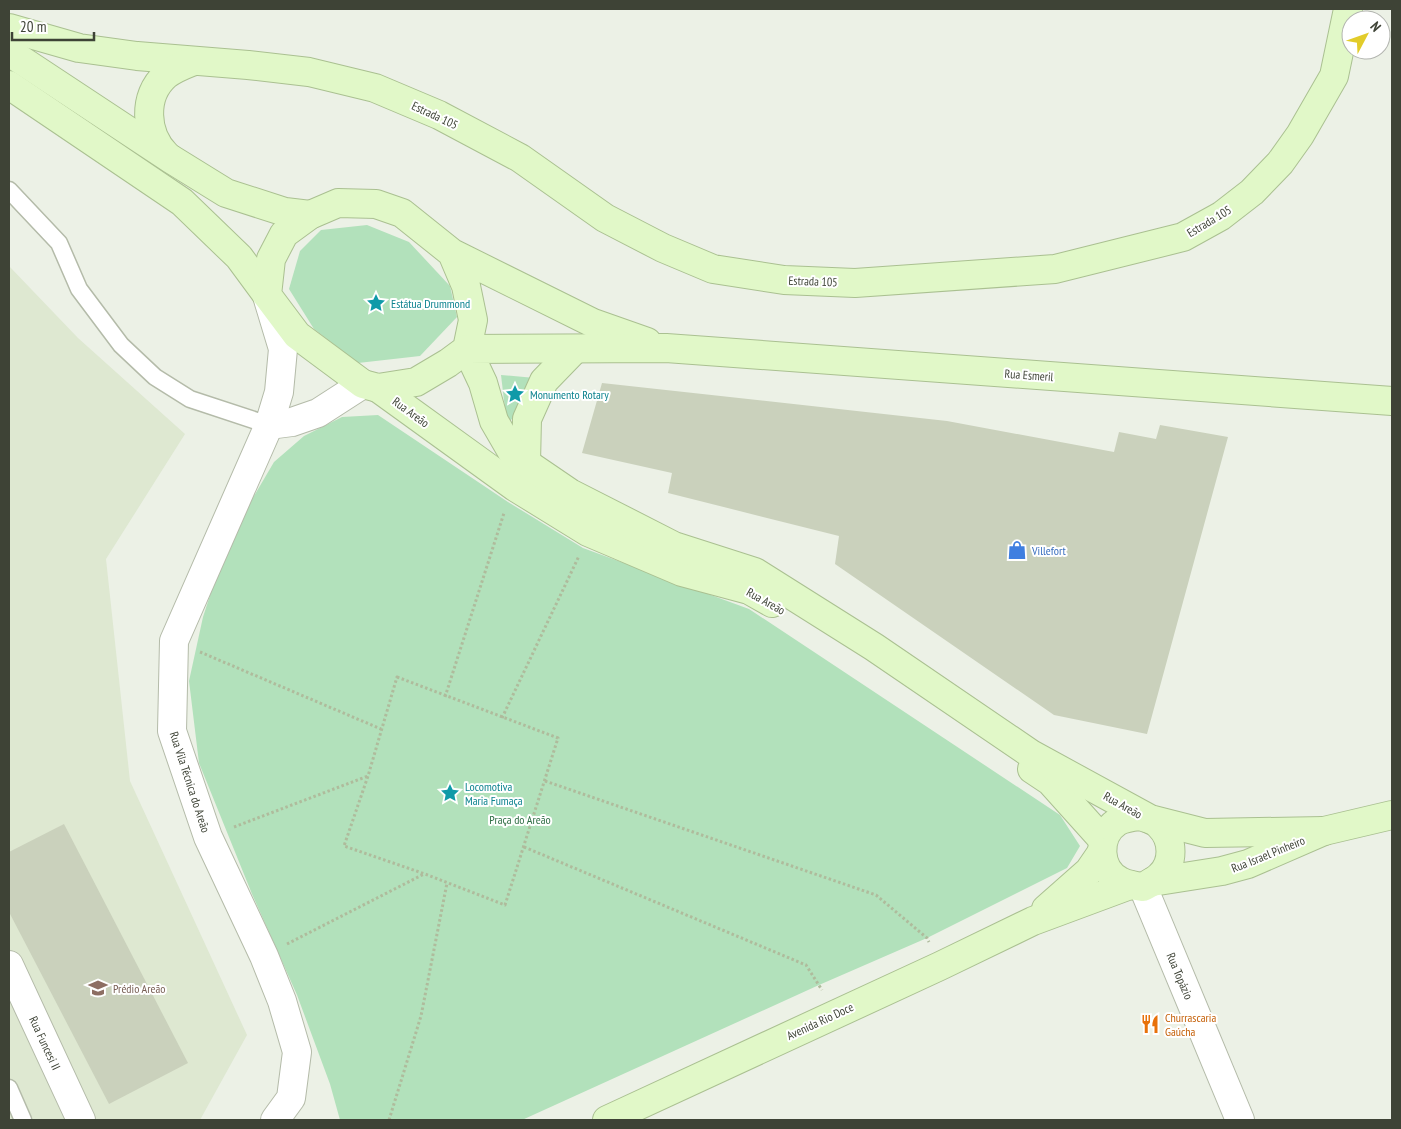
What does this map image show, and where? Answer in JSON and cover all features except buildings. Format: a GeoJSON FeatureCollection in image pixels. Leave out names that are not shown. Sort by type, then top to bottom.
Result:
{"type":"FeatureCollection","features":[{"type":"Feature","properties":{"kind":"main road","name":"Estrada 105"},"geometry":{"type":"LineString","coordinates":[[9,28],[79,48],[136,56],[309,72],[375,88],[448,120],[520,158],[605,218],[663,248],[713,269],[784,280],[855,283],[1055,269],[1183,237],[1221,216],[1252,192],[1280,163],[1300,135],[1334,76],[1348,9]]}},
{"type":"Feature","properties":{"kind":"main road"},"geometry":{"type":"LineString","coordinates":[[33,101],[36,88],[43,76],[59,59],[79,48]]}},
{"type":"Feature","properties":{"kind":"main road"},"geometry":{"type":"LineString","coordinates":[[9,52],[43,76],[226,193],[286,212],[310,215]]}},
{"type":"Feature","properties":{"kind":"main road","name":"Estrada 105"},"geometry":{"type":"LineString","coordinates":[[171,159],[159,148],[152,135],[148,119],[150,103],[155,89],[165,76],[178,67],[194,61]]}},
{"type":"Feature","properties":{"kind":"main road","name":"Rua Areão"},"geometry":{"type":"LineString","coordinates":[[9,85],[182,202],[239,257],[297,335],[515,487],[588,532],[682,572],[750,590],[802,621],[1050,781],[1102,846]]}},
{"type":"Feature","properties":{"kind":"main road"},"geometry":{"type":"LineString","coordinates":[[267,294],[271,259],[284,234],[310,215],[338,203],[376,204],[402,213],[452,253],[593,323],[666,348]]}},
{"type":"Feature","properties":{"kind":"main road"},"geometry":{"type":"LineString","coordinates":[[452,253],[466,286],[473,320],[467,349]]}},
{"type":"Feature","properties":{"kind":"main road"},"geometry":{"type":"LineString","coordinates":[[370,386],[416,382],[467,349],[666,348]]}},
{"type":"Feature","properties":{"kind":"main road","name":"Rua Esmeril"},"geometry":{"type":"LineString","coordinates":[[666,348],[1392,401]]}},
{"type":"Feature","properties":{"kind":"main road","name":"Rua Areão"},"geometry":{"type":"LineString","coordinates":[[467,349],[483,384],[494,421],[512,452],[526,463],[570,493],[674,546],[755,572],[874,647],[1031,754],[1150,819]]}},
{"type":"Feature","properties":{"kind":"main road"},"geometry":{"type":"LineString","coordinates":[[526,463],[527,419],[544,381],[576,349]]}},
{"type":"Feature","properties":{"kind":"main road","name":"Rua Israel Pinheiro"},"geometry":{"type":"LineString","coordinates":[[1150,819],[1205,833],[1324,830],[1392,815]]}},
{"type":"Feature","properties":{"kind":"main road"},"geometry":{"type":"LineString","coordinates":[[1139,816],[1150,819],[1160,825],[1170,845],[1171,850],[1167,867],[1161,876],[1141,885],[1119,881],[1110,873],[1104,863],[1102,846],[1109,830],[1122,820],[1139,816]]}},
{"type":"Feature","properties":{"kind":"main road","name":"Rua Israel Pinheiro"},"geometry":{"type":"LineString","coordinates":[[1141,885],[1222,872],[1248,864],[1324,830]]}},
{"type":"Feature","properties":{"kind":"main road","name":"Avenida Rio Doce"},"geometry":{"type":"LineString","coordinates":[[1033,920],[1090,871],[1102,846]]}},
{"type":"Feature","properties":{"kind":"main road","name":"Avenida Rio Doce"},"geometry":{"type":"LineString","coordinates":[[607,1120],[940,966],[1033,920],[1141,885]]}},
{"type":"Feature","properties":{"kind":"street","name":"Rua Vila Técnica do Areão"},"geometry":{"type":"LineString","coordinates":[[267,294],[282,349],[279,392],[269,425],[174,641],[172,731],[208,837],[264,956],[282,1000],[297,1052],[291,1098],[275,1120]]}},
{"type":"Feature","properties":{"kind":"street"},"geometry":{"type":"LineString","coordinates":[[269,425],[292,422],[318,413],[370,386]]}},
{"type":"Feature","properties":{"kind":"street","name":"Rua Topázio"},"geometry":{"type":"LineString","coordinates":[[1141,885],[1240,1120]]}},
{"type":"Feature","properties":{"kind":"street","name":"Rua Funcesi II"},"geometry":{"type":"LineString","coordinates":[[9,966],[81,1120]]}},
{"type":"Feature","properties":{"kind":"lane"},"geometry":{"type":"LineString","coordinates":[[9,190],[59,243],[80,289],[121,344],[155,377],[190,399],[269,425]]}},
{"type":"Feature","properties":{"kind":"lane"},"geometry":{"type":"LineString","coordinates":[[9,1088],[23,1120]]}},
{"type":"Feature","properties":{"kind":"path"},"geometry":{"type":"LineString","coordinates":[[446,697],[508,502],[515,487]]}},
{"type":"Feature","properties":{"kind":"path"},"geometry":{"type":"LineString","coordinates":[[502,718],[588,532]]}},
{"type":"Feature","properties":{"kind":"path"},"geometry":{"type":"LineString","coordinates":[[174,641],[382,729]]}},
{"type":"Feature","properties":{"kind":"path"},"geometry":{"type":"LineString","coordinates":[[396,677],[446,697],[558,738],[505,905],[425,874],[344,846],[368,776],[396,677]]}},
{"type":"Feature","properties":{"kind":"path"},"geometry":{"type":"LineString","coordinates":[[208,837],[368,776]]}},
{"type":"Feature","properties":{"kind":"path"},"geometry":{"type":"LineString","coordinates":[[544,782],[876,895],[927,938],[940,966]]}},
{"type":"Feature","properties":{"kind":"path"},"geometry":{"type":"LineString","coordinates":[[524,846],[806,965],[836,1014]]}},
{"type":"Feature","properties":{"kind":"path"},"geometry":{"type":"LineString","coordinates":[[264,956],[425,874]]}},
{"type":"Feature","properties":{"kind":"path"},"geometry":{"type":"LineString","coordinates":[[389,1120],[421,1016],[447,883]]}},
{"type":"Feature","properties":{"kind":"shaded area"},"geometry":{"type":"Polygon","coordinates":[[[9,266],[78,338],[185,434],[106,559],[130,781],[247,1035],[200,1120],[9,1120],[9,266]]]}},
{"type":"Feature","properties":{"kind":"green space","name":"Estátua Drummond"},"geometry":{"type":"Polygon","coordinates":[[[367,225],[409,242],[450,286],[457,317],[420,356],[358,363],[314,329],[289,289],[300,251],[321,230],[367,225]]]}},
{"type":"Feature","properties":{"kind":"green space","name":"Monumento Rotary"},"geometry":{"type":"Polygon","coordinates":[[[501,375],[535,378],[507,426],[501,375]]]}},
{"type":"Feature","properties":{"kind":"green space","name":"Praça do Areão"},"geometry":{"type":"Polygon","coordinates":[[[378,415],[508,502],[583,548],[749,609],[1060,815],[1080,846],[1067,868],[927,938],[522,1120],[340,1120],[330,1084],[297,995],[252,894],[199,763],[189,681],[203,617],[228,540],[274,462],[304,436],[342,417],[378,415]]]}},
{"type":"Feature","properties":{"kind":"place","name":"Estátua Drummond"},"geometry":{"type":"Point","coordinates":[376,303]}},
{"type":"Feature","properties":{"kind":"place","name":"Monumento Rotary"},"geometry":{"type":"Point","coordinates":[515,394]}},
{"type":"Feature","properties":{"kind":"place","name":"Villefort"},"geometry":{"type":"Point","coordinates":[1017,550]}},
{"type":"Feature","properties":{"kind":"place","name":"Locomotiva Maria Fumaça"},"geometry":{"type":"Point","coordinates":[450,793]}},
{"type":"Feature","properties":{"kind":"place","name":"Prédio Areão"},"geometry":{"type":"Point","coordinates":[98,988]}},
{"type":"Feature","properties":{"kind":"place","name":"Churrascaria Gaúcha"},"geometry":{"type":"Point","coordinates":[1150,1024]}}]}
